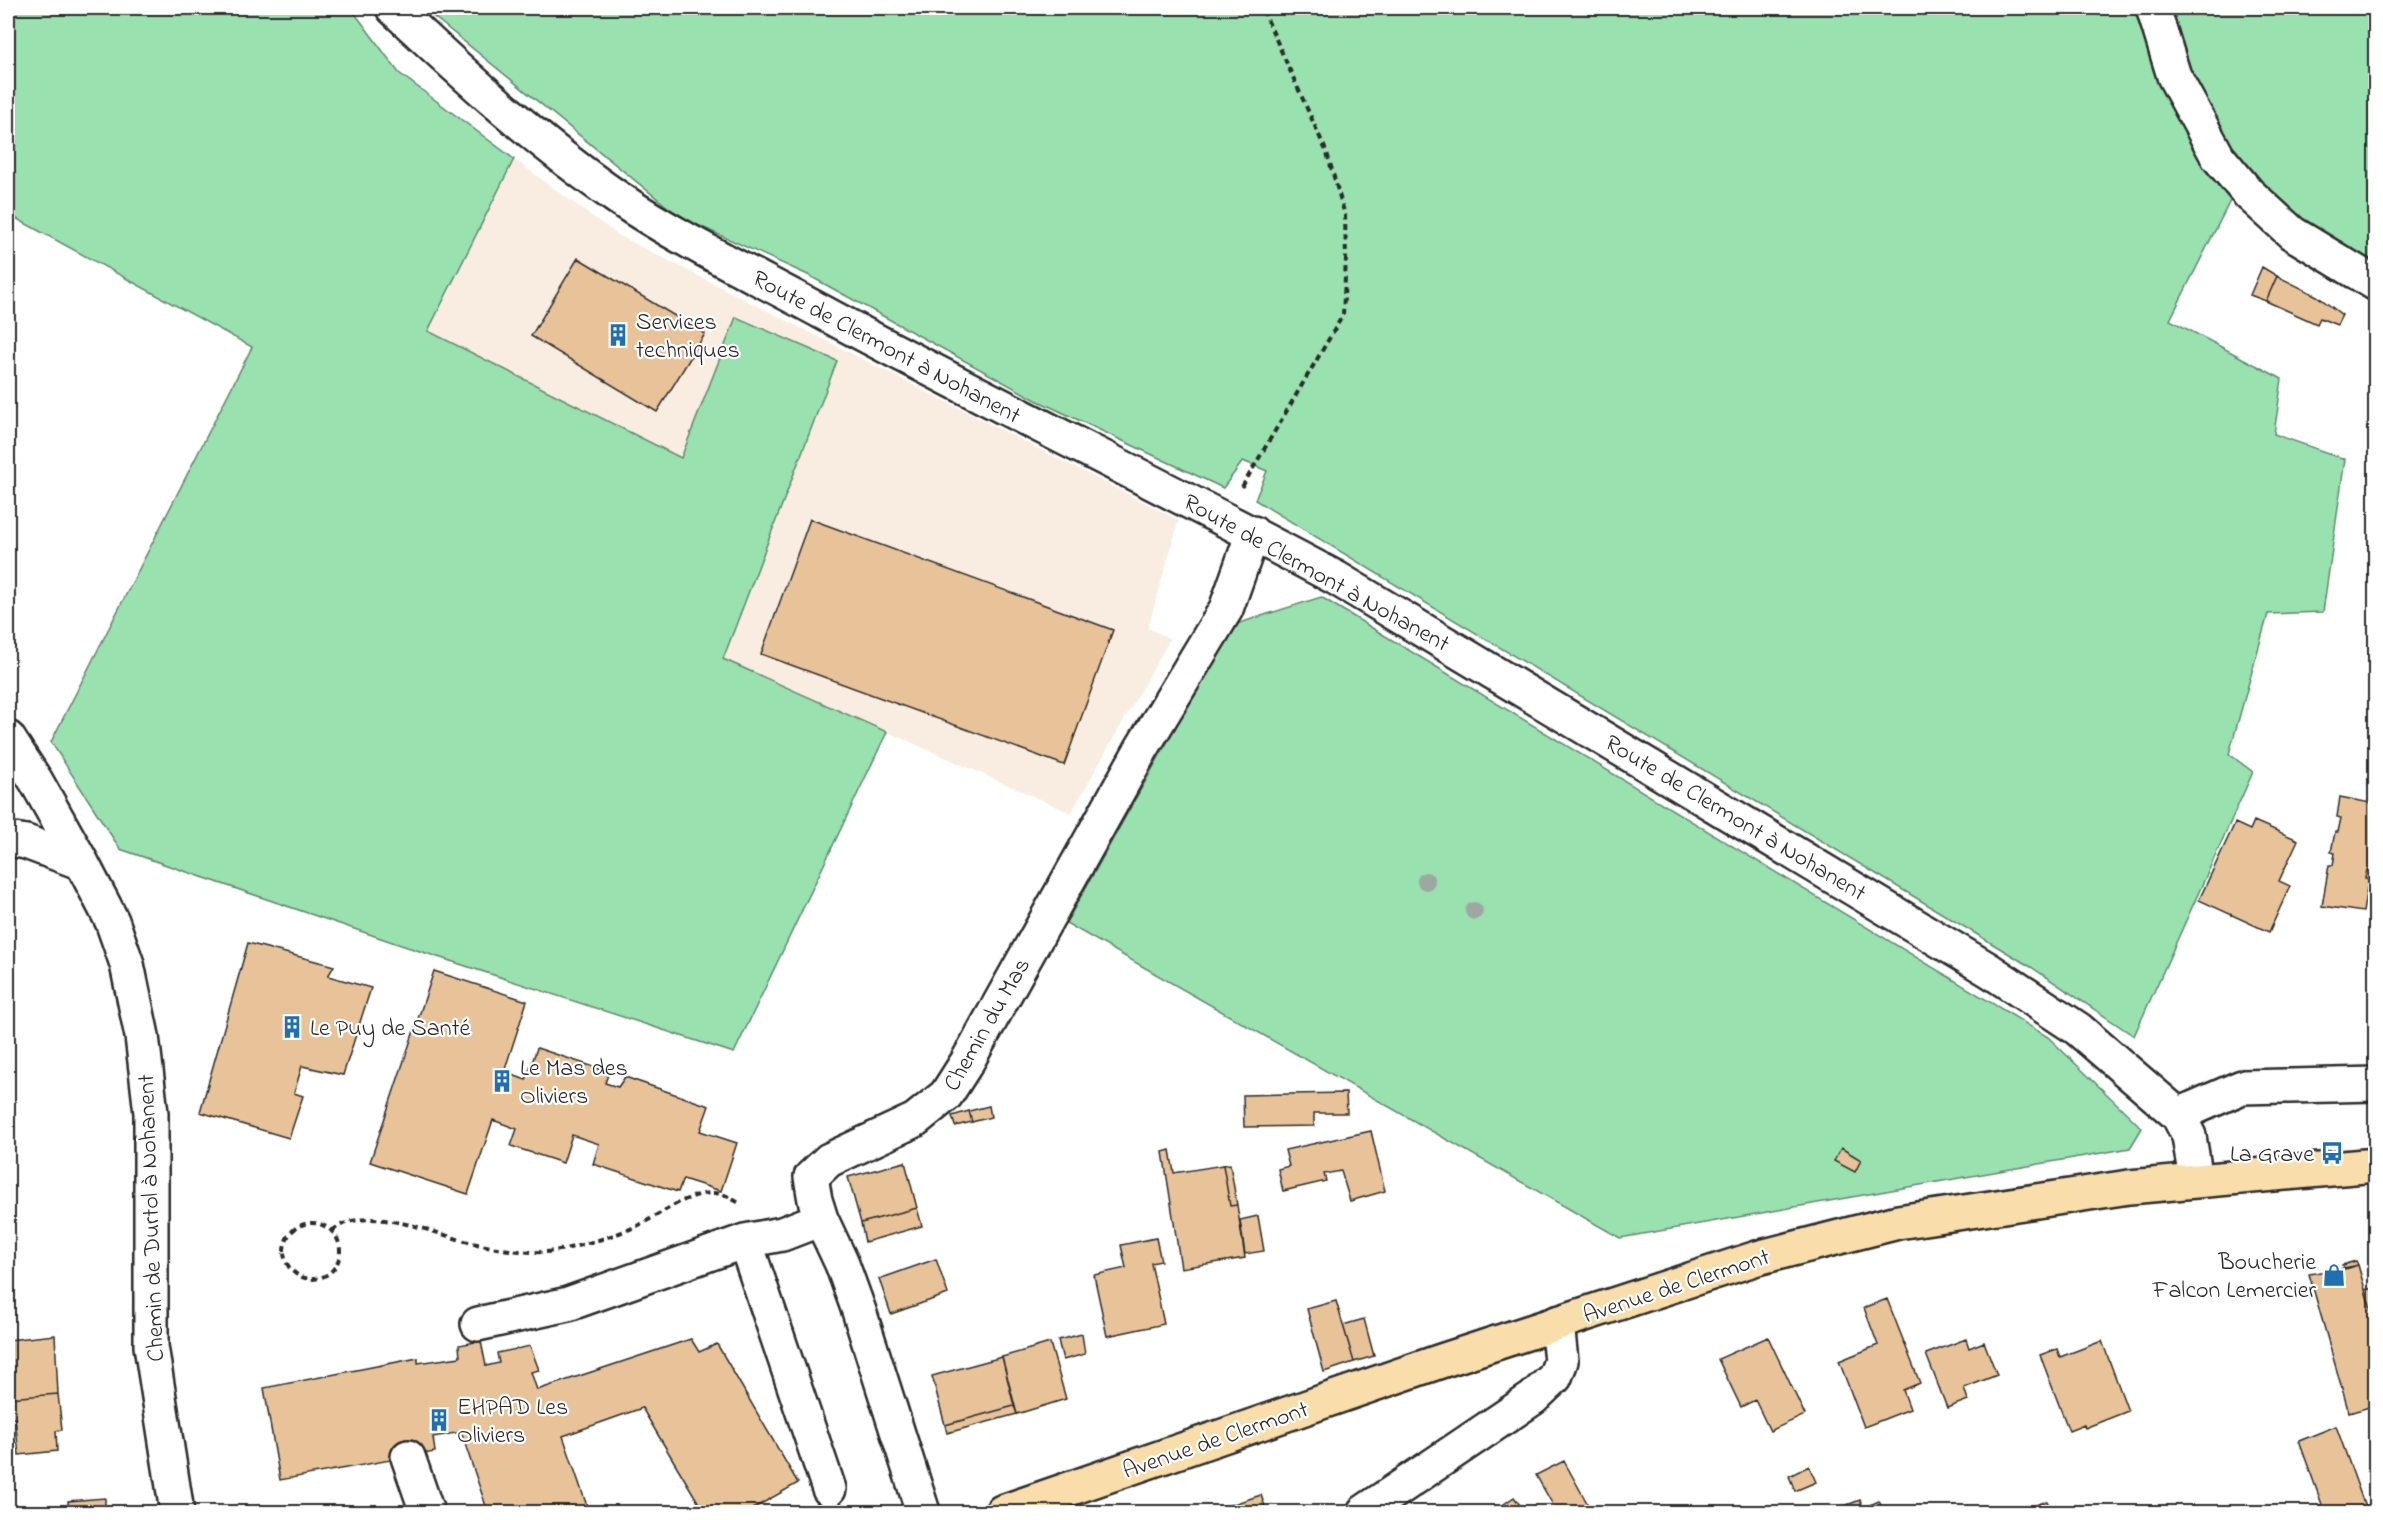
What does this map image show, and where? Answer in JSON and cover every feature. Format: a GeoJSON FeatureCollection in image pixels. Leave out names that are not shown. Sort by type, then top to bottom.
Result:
{"type":"FeatureCollection","features":[{"type":"Feature","properties":{"kind":"main road","name":"Avenue de Clermont"},"geometry":{"type":"LineString","coordinates":[[1002,1512],[1557,1323],[1757,1258],[1899,1222],[2129,1187],[2376,1165]]}},
{"type":"Feature","properties":{"kind":"street","name":"Route de Clermont à Nohanent"},"geometry":{"type":"LineString","coordinates":[[393,8],[473,83],[526,128],[619,198],[686,239],[938,375],[1253,533],[1336,578],[1490,668],[1989,970],[2078,1029],[2178,1115],[2189,1136],[2196,1180]]}},
{"type":"Feature","properties":{"kind":"street"},"geometry":{"type":"LineString","coordinates":[[2153,8],[2174,76],[2218,157],[2248,193],[2292,233],[2376,284]]}},
{"type":"Feature","properties":{"kind":"street","name":"Chemin du Mas"},"geometry":{"type":"LineString","coordinates":[[923,1512],[859,1311],[842,1264],[814,1200],[811,1177],[829,1160],[915,1120],[946,1095],[967,1062],[1142,748],[1226,609],[1253,533]]}},
{"type":"Feature","properties":{"kind":"street","name":"Chemin de Durtol à Nohanent"},"geometry":{"type":"LineString","coordinates":[[8,738],[36,781],[82,862],[116,932],[127,964],[142,1036],[151,1113],[150,1346],[177,1512]]}},
{"type":"Feature","properties":{"kind":"street"},"geometry":{"type":"LineString","coordinates":[[8,839],[26,842],[82,862]]}},
{"type":"Feature","properties":{"kind":"street"},"geometry":{"type":"LineString","coordinates":[[2178,1115],[2242,1087],[2376,1084]]}},
{"type":"Feature","properties":{"kind":"street"},"geometry":{"type":"LineString","coordinates":[[478,1324],[568,1304],[752,1240],[782,1234],[821,1219]]}},
{"type":"Feature","properties":{"kind":"street"},"geometry":{"type":"LineString","coordinates":[[752,1240],[829,1489]]}},
{"type":"Feature","properties":{"kind":"street"},"geometry":{"type":"LineString","coordinates":[[1364,1512],[1533,1398],[1555,1377],[1561,1361],[1557,1323]]}},
{"type":"Feature","properties":{"kind":"street"},"geometry":{"type":"LineString","coordinates":[[408,1457],[427,1512]]}},
{"type":"Feature","properties":{"kind":"path"},"geometry":{"type":"LineString","coordinates":[[1224,519],[1343,315],[1346,259],[1345,215],[1327,153],[1262,8]]}},
{"type":"Feature","properties":{"kind":"path"},"geometry":{"type":"LineString","coordinates":[[332,1231],[344,1223],[365,1220],[408,1222],[471,1242],[516,1251],[546,1252],[636,1226],[686,1200],[712,1192],[728,1196],[746,1208],[752,1240]]}},
{"type":"Feature","properties":{"kind":"path"},"geometry":{"type":"LineString","coordinates":[[308,1223],[318,1224],[332,1231],[341,1247],[335,1268],[328,1275],[316,1279],[307,1279],[296,1274],[289,1267],[285,1257],[285,1245],[297,1228],[308,1223]]}},
{"type":"Feature","properties":{"kind":"shaded area"},"geometry":{"type":"Polygon","coordinates":[[[514,159],[616,234],[1179,520],[1148,628],[1170,639],[1071,813],[723,659],[837,361],[736,317],[681,458],[428,331],[514,159]]]}},
{"type":"Feature","properties":{"kind":"green space"},"geometry":{"type":"Polygon","coordinates":[[[8,8],[351,8],[399,73],[514,159],[428,331],[681,458],[736,317],[837,361],[723,659],[887,732],[734,1053],[404,946],[120,849],[51,742],[252,347],[8,214],[8,8]]]}},
{"type":"Feature","properties":{"kind":"green space"},"geometry":{"type":"Polygon","coordinates":[[[423,8],[2375,8],[2375,271],[2230,201],[2170,320],[2282,379],[2274,434],[2345,459],[2323,612],[2268,614],[2229,754],[2253,772],[2134,1036],[2031,967],[1255,500],[1267,471],[1243,461],[1223,488],[1036,400],[808,275],[680,217],[423,8]]]}},
{"type":"Feature","properties":{"kind":"green space"},"geometry":{"type":"Polygon","coordinates":[[[1321,597],[2048,1037],[2142,1128],[2130,1148],[1620,1238],[1066,923],[1233,625],[1321,597]]]}},
{"type":"Feature","properties":{"kind":"building","name":"Services techniques"},"geometry":{"type":"Polygon","coordinates":[[[578,258],[705,334],[657,412],[531,336],[578,258]]]}},
{"type":"Feature","properties":{"kind":"building"},"geometry":{"type":"Polygon","coordinates":[[[2262,267],[2277,276],[2266,301],[2250,295],[2262,267]]]}},
{"type":"Feature","properties":{"kind":"building"},"geometry":{"type":"Polygon","coordinates":[[[2277,276],[2317,296],[2342,315],[2337,325],[2320,318],[2317,324],[2266,301],[2277,276]]]}},
{"type":"Feature","properties":{"kind":"building"},"geometry":{"type":"Polygon","coordinates":[[[810,519],[1113,630],[1064,765],[761,654],[810,519]]]}},
{"type":"Feature","properties":{"kind":"building"},"geometry":{"type":"Polygon","coordinates":[[[2340,797],[2376,804],[2372,836],[2376,836],[2376,871],[2367,870],[2365,878],[2373,880],[2372,889],[2367,888],[2363,912],[2322,906],[2329,865],[2333,865],[2335,853],[2331,852],[2335,832],[2338,832],[2341,818],[2337,817],[2340,797]]]}},
{"type":"Feature","properties":{"kind":"building"},"geometry":{"type":"Polygon","coordinates":[[[2254,821],[2298,840],[2279,881],[2290,886],[2269,932],[2199,900],[2235,823],[2250,830],[2254,821]]]}},
{"type":"Feature","properties":{"kind":"building","name":"Le Puy de Santé"},"geometry":{"type":"Polygon","coordinates":[[[248,943],[334,966],[328,976],[371,988],[343,1075],[302,1066],[294,1093],[303,1096],[289,1138],[200,1112],[248,943]]]}},
{"type":"Feature","properties":{"kind":"building","name":"Le Mas des Oliviers"},"geometry":{"type":"Polygon","coordinates":[[[434,971],[527,1001],[504,1072],[526,1080],[537,1048],[609,1072],[605,1083],[618,1087],[625,1077],[709,1106],[700,1131],[737,1143],[721,1191],[683,1179],[678,1192],[593,1164],[599,1144],[572,1135],[563,1163],[511,1146],[517,1129],[493,1120],[468,1194],[370,1162],[434,971]]]}},
{"type":"Feature","properties":{"kind":"building"},"geometry":{"type":"Polygon","coordinates":[[[1346,1093],[1347,1113],[1314,1113],[1314,1126],[1244,1127],[1243,1095],[1346,1093]]]}},
{"type":"Feature","properties":{"kind":"building"},"geometry":{"type":"Polygon","coordinates":[[[989,1106],[991,1117],[972,1122],[969,1111],[989,1106]]]}},
{"type":"Feature","properties":{"kind":"building"},"geometry":{"type":"Polygon","coordinates":[[[969,1111],[972,1122],[955,1126],[952,1116],[969,1111]]]}},
{"type":"Feature","properties":{"kind":"building"},"geometry":{"type":"Polygon","coordinates":[[[1371,1131],[1385,1191],[1350,1201],[1341,1171],[1324,1174],[1326,1181],[1283,1191],[1278,1169],[1289,1166],[1285,1150],[1371,1131]]]}},
{"type":"Feature","properties":{"kind":"building"},"geometry":{"type":"Polygon","coordinates":[[[1841,1148],[1861,1160],[1855,1172],[1834,1161],[1841,1148]]]}},
{"type":"Feature","properties":{"kind":"building"},"geometry":{"type":"Polygon","coordinates":[[[1170,1150],[1174,1173],[1223,1165],[1230,1206],[1237,1205],[1245,1258],[1181,1268],[1163,1152],[1170,1150]]]}},
{"type":"Feature","properties":{"kind":"building"},"geometry":{"type":"Polygon","coordinates":[[[905,1162],[917,1208],[861,1223],[848,1177],[905,1162]]]}},
{"type":"Feature","properties":{"kind":"building"},"geometry":{"type":"Polygon","coordinates":[[[1230,1164],[1237,1205],[1230,1206],[1223,1165],[1230,1164]]]}},
{"type":"Feature","properties":{"kind":"building"},"geometry":{"type":"Polygon","coordinates":[[[917,1208],[922,1226],[865,1242],[861,1223],[917,1208]]]}},
{"type":"Feature","properties":{"kind":"building"},"geometry":{"type":"Polygon","coordinates":[[[1258,1216],[1264,1251],[1245,1254],[1240,1220],[1258,1216]]]}},
{"type":"Feature","properties":{"kind":"building"},"geometry":{"type":"Polygon","coordinates":[[[1156,1238],[1161,1261],[1151,1263],[1164,1324],[1107,1336],[1094,1275],[1126,1268],[1121,1245],[1156,1238]]]}},
{"type":"Feature","properties":{"kind":"building"},"geometry":{"type":"Polygon","coordinates":[[[936,1259],[948,1294],[891,1314],[879,1279],[936,1259]]]}},
{"type":"Feature","properties":{"kind":"building"},"geometry":{"type":"Polygon","coordinates":[[[2356,1261],[2358,1265],[2344,1269],[2342,1265],[2356,1261]]]}},
{"type":"Feature","properties":{"kind":"building"},"geometry":{"type":"Polygon","coordinates":[[[2358,1265],[2376,1327],[2376,1405],[2349,1413],[2309,1274],[2358,1265]]]}},
{"type":"Feature","properties":{"kind":"building"},"geometry":{"type":"Polygon","coordinates":[[[2376,1287],[2376,1327],[2365,1290],[2376,1287]]]}},
{"type":"Feature","properties":{"kind":"building"},"geometry":{"type":"Polygon","coordinates":[[[1887,1299],[1920,1383],[1903,1390],[1910,1409],[1864,1427],[1839,1361],[1878,1345],[1864,1308],[1887,1299]]]}},
{"type":"Feature","properties":{"kind":"building"},"geometry":{"type":"Polygon","coordinates":[[[1336,1301],[1354,1362],[1324,1372],[1307,1309],[1336,1301]]]}},
{"type":"Feature","properties":{"kind":"building"},"geometry":{"type":"Polygon","coordinates":[[[1364,1319],[1374,1356],[1354,1362],[1343,1325],[1364,1319]]]}},
{"type":"Feature","properties":{"kind":"building"},"geometry":{"type":"Polygon","coordinates":[[[1082,1334],[1085,1354],[1063,1360],[1058,1340],[1082,1334]]]}},
{"type":"Feature","properties":{"kind":"building"},"geometry":{"type":"Polygon","coordinates":[[[55,1335],[58,1394],[8,1398],[8,1340],[55,1335]]]}},
{"type":"Feature","properties":{"kind":"building"},"geometry":{"type":"Polygon","coordinates":[[[1768,1337],[1805,1415],[1770,1431],[1755,1400],[1741,1407],[1718,1359],[1768,1337]]]}},
{"type":"Feature","properties":{"kind":"building","name":"EHPAD Les Oliviers"},"geometry":{"type":"Polygon","coordinates":[[[691,1339],[699,1352],[717,1344],[798,1483],[747,1512],[704,1512],[642,1408],[563,1436],[589,1512],[488,1512],[461,1432],[433,1437],[435,1452],[280,1480],[264,1388],[418,1358],[418,1363],[460,1357],[459,1345],[481,1341],[486,1366],[499,1363],[497,1353],[530,1346],[539,1370],[531,1372],[537,1390],[691,1339]]]}},
{"type":"Feature","properties":{"kind":"building"},"geometry":{"type":"Polygon","coordinates":[[[1966,1339],[1969,1348],[1984,1342],[1997,1375],[1964,1388],[1968,1400],[1947,1408],[1926,1354],[1966,1339]]]}},
{"type":"Feature","properties":{"kind":"building"},"geometry":{"type":"Polygon","coordinates":[[[2102,1341],[2128,1411],[2085,1428],[2084,1425],[2069,1431],[2040,1355],[2057,1349],[2060,1357],[2102,1341]]]}},
{"type":"Feature","properties":{"kind":"building"},"geometry":{"type":"Polygon","coordinates":[[[1050,1343],[1066,1399],[1017,1414],[1002,1357],[1050,1343]]]}},
{"type":"Feature","properties":{"kind":"building"},"geometry":{"type":"Polygon","coordinates":[[[1002,1357],[1014,1406],[945,1425],[932,1376],[1002,1357]]]}},
{"type":"Feature","properties":{"kind":"building"},"geometry":{"type":"Polygon","coordinates":[[[58,1394],[62,1430],[56,1431],[57,1451],[19,1455],[15,1418],[8,1419],[8,1398],[58,1394]]]}},
{"type":"Feature","properties":{"kind":"building"},"geometry":{"type":"Polygon","coordinates":[[[1014,1406],[1017,1414],[947,1433],[945,1425],[1014,1406]]]}},
{"type":"Feature","properties":{"kind":"building"},"geometry":{"type":"Polygon","coordinates":[[[2336,1426],[2367,1512],[2330,1512],[2328,1508],[2324,1510],[2299,1441],[2336,1426]]]}},
{"type":"Feature","properties":{"kind":"building"},"geometry":{"type":"Polygon","coordinates":[[[1564,1461],[1592,1512],[1557,1512],[1536,1475],[1564,1461]]]}},
{"type":"Feature","properties":{"kind":"building"},"geometry":{"type":"Polygon","coordinates":[[[1809,1466],[1816,1482],[1795,1491],[1789,1476],[1809,1466]]]}},
{"type":"Feature","properties":{"kind":"building"},"geometry":{"type":"Polygon","coordinates":[[[1261,1495],[1267,1512],[1219,1512],[1218,1509],[1261,1495]]]}},
{"type":"Feature","properties":{"kind":"building"},"geometry":{"type":"Polygon","coordinates":[[[1514,1497],[1525,1512],[1494,1511],[1514,1497]]]}},
{"type":"Feature","properties":{"kind":"building"},"geometry":{"type":"Polygon","coordinates":[[[105,1498],[105,1509],[126,1508],[126,1512],[69,1512],[68,1501],[105,1498]]]}},
{"type":"Feature","properties":{"kind":"building"},"geometry":{"type":"Polygon","coordinates":[[[1860,1500],[1863,1508],[1854,1512],[1835,1512],[1834,1510],[1860,1500]]]}},
{"type":"Feature","properties":{"kind":"building"},"geometry":{"type":"Polygon","coordinates":[[[1879,1501],[1884,1512],[1854,1512],[1863,1508],[1879,1501]]]}},
{"type":"Feature","properties":{"kind":"building"},"geometry":{"type":"Polygon","coordinates":[[[2047,1501],[2052,1512],[2017,1512],[2047,1501]]]}},
{"type":"Feature","properties":{"kind":"place","name":"Services techniques"},"geometry":{"type":"Point","coordinates":[618,335]}},
{"type":"Feature","properties":{"kind":"place","name":"Le Puy de Santé"},"geometry":{"type":"Point","coordinates":[292,1027]}},
{"type":"Feature","properties":{"kind":"place","name":"Le Mas des Oliviers"},"geometry":{"type":"Point","coordinates":[502,1081]}},
{"type":"Feature","properties":{"kind":"place","name":"La Grave"},"geometry":{"type":"Point","coordinates":[2332,1153]}},
{"type":"Feature","properties":{"kind":"place","name":"Boucherie Falcon Lemercier"},"geometry":{"type":"Point","coordinates":[2334,1275]}},
{"type":"Feature","properties":{"kind":"place","name":"EHPAD Les Oliviers"},"geometry":{"type":"Point","coordinates":[439,1420]}}]}
